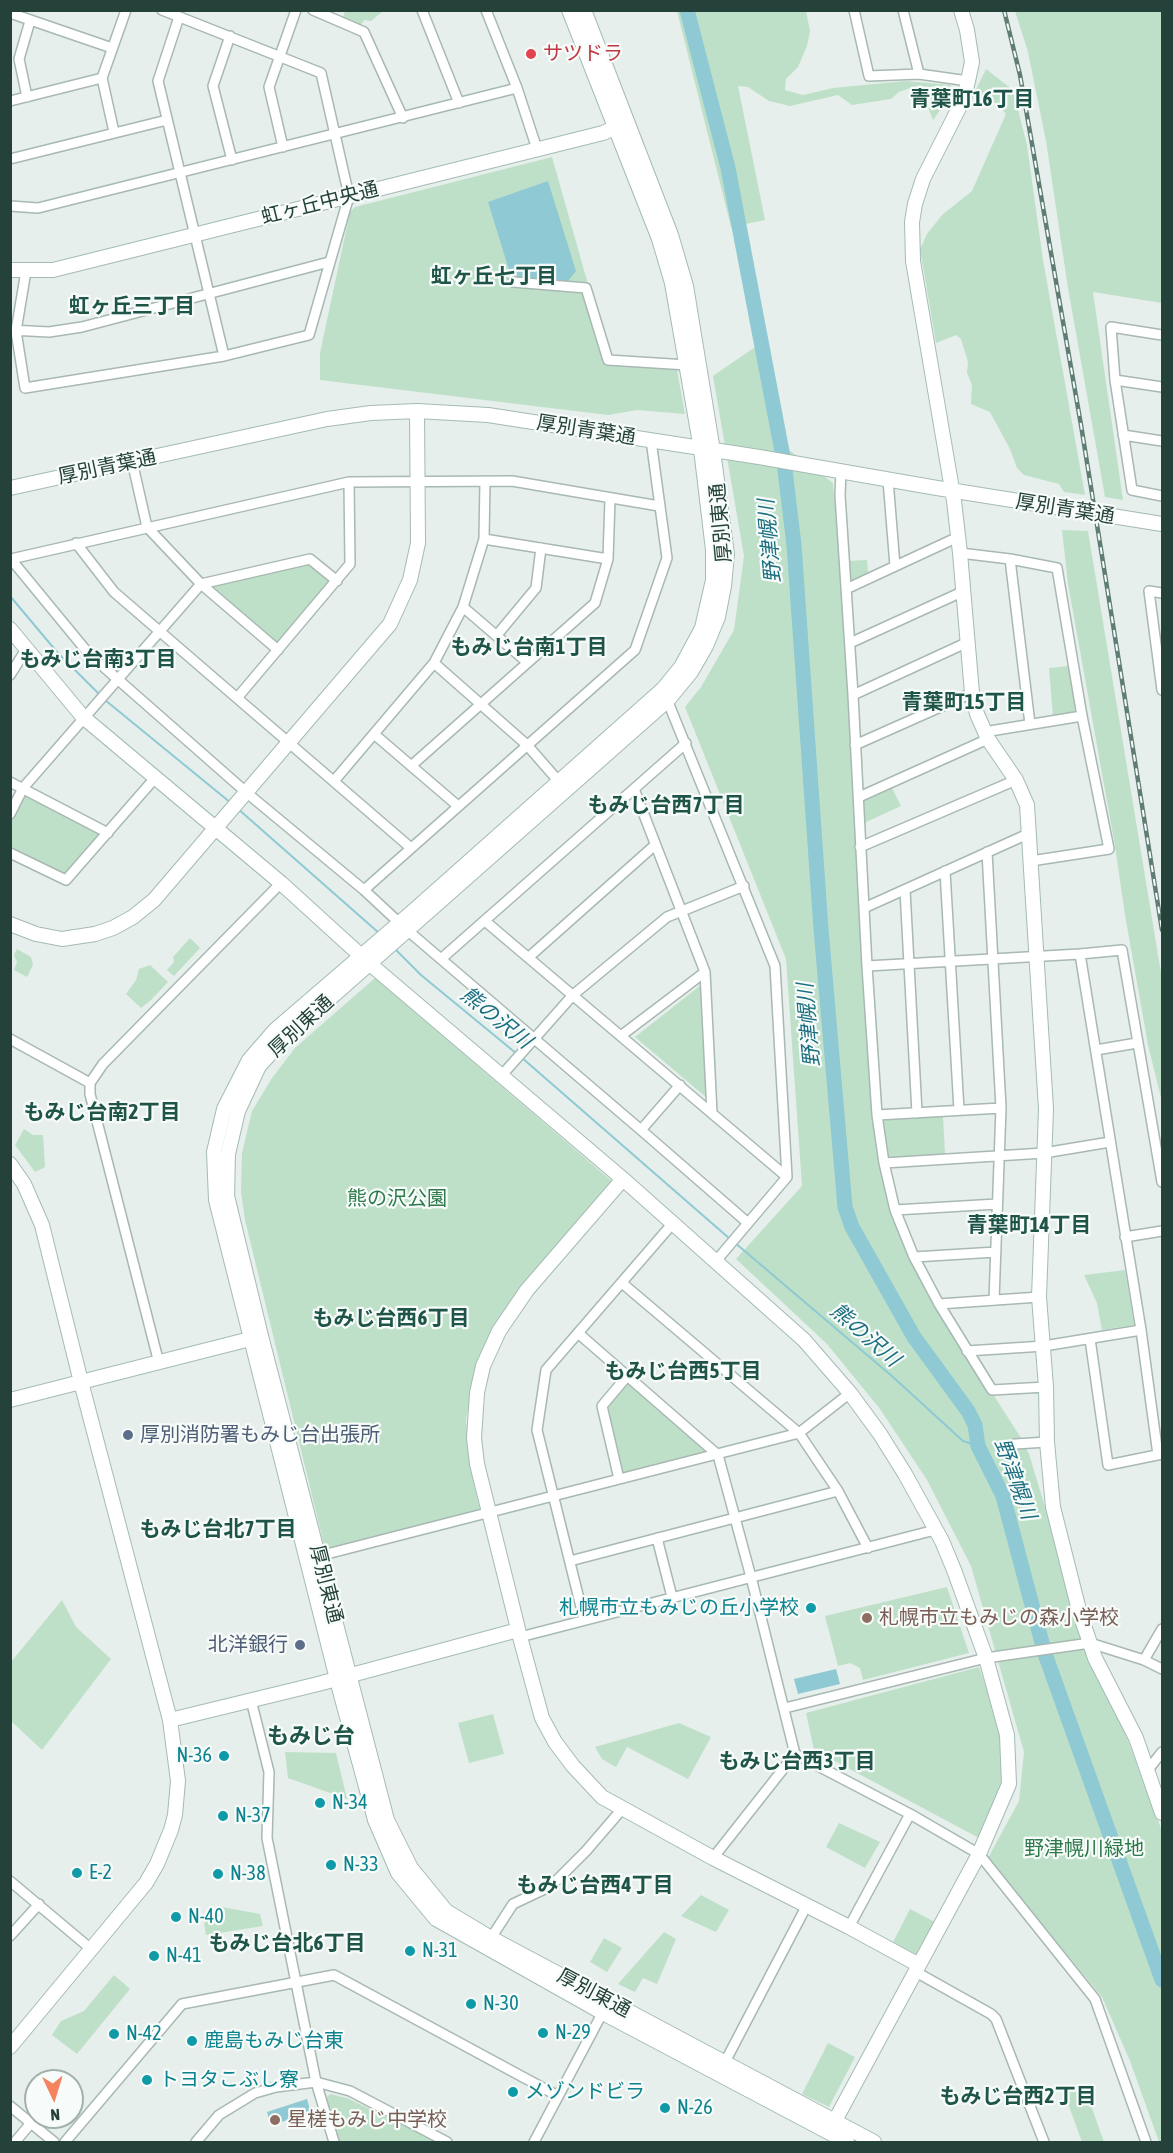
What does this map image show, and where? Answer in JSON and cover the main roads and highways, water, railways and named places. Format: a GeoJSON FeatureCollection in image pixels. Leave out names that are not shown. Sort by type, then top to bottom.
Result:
{"type":"FeatureCollection","features":[{"type":"Feature","properties":{"kind":"water"},"geometry":{"type":"Polygon","coordinates":[[[548,181],[576,271],[567,282],[518,279],[516,271],[510,273],[488,202],[548,181]]]}},
{"type":"Feature","properties":{"kind":"water"},"geometry":{"type":"Polygon","coordinates":[[[836,1669],[840,1684],[798,1694],[794,1679],[836,1669]]]}},
{"type":"Feature","properties":{"kind":"water"},"geometry":{"type":"Polygon","coordinates":[[[307,2099],[311,2113],[271,2125],[267,2112],[307,2099]]]}},
{"type":"Feature","properties":{"kind":"waterway","name":"野津幌川"},"geometry":{"type":"LineString","coordinates":[[687,10],[728,168],[784,462],[794,545],[821,929],[845,1207],[852,1227],[914,1337],[968,1411],[975,1425],[978,1446],[1003,1496],[1045,1654],[1162,1980]]}},
{"type":"Feature","properties":{"kind":"waterway","name":"熊の沢川"},"geometry":{"type":"LineString","coordinates":[[10,596],[57,652],[101,696]]}},
{"type":"Feature","properties":{"kind":"waterway","name":"熊の沢川"},"geometry":{"type":"LineString","coordinates":[[105,700],[231,803]]}},
{"type":"Feature","properties":{"kind":"waterway","name":"熊の沢川"},"geometry":{"type":"LineString","coordinates":[[237,808],[379,933]]}},
{"type":"Feature","properties":{"kind":"waterway","name":"熊の沢川"},"geometry":{"type":"LineString","coordinates":[[394,948],[421,975],[517,1054]]}},
{"type":"Feature","properties":{"kind":"waterway","name":"熊の沢川"},"geometry":{"type":"LineString","coordinates":[[521,1057],[730,1239]]}},
{"type":"Feature","properties":{"kind":"waterway","name":"熊の沢川"},"geometry":{"type":"LineString","coordinates":[[734,1242],[893,1377],[963,1441],[978,1446]]}},
{"type":"Feature","properties":{"kind":"railway"},"geometry":{"type":"LineString","coordinates":[[1004,10],[1020,75],[1081,425],[1162,930]]}},
{"type":"Feature","properties":{"kind":"place","name":"サツドラ"},"geometry":{"type":"Point","coordinates":[531,54]}},
{"type":"Feature","properties":{"kind":"place","name":"厚別消防署もみじ台出張所"},"geometry":{"type":"Point","coordinates":[128,1435]}},
{"type":"Feature","properties":{"kind":"place","name":"札幌市立もみじの丘小学校"},"geometry":{"type":"Point","coordinates":[811,1608]}},
{"type":"Feature","properties":{"kind":"place","name":"札幌市立もみじの森小学校"},"geometry":{"type":"Point","coordinates":[867,1618]}},
{"type":"Feature","properties":{"kind":"place","name":"北洋銀行"},"geometry":{"type":"Point","coordinates":[300,1645]}},
{"type":"Feature","properties":{"kind":"place","name":"N-36"},"geometry":{"type":"Point","coordinates":[224,1756]}},
{"type":"Feature","properties":{"kind":"place","name":"N-34"},"geometry":{"type":"Point","coordinates":[320,1803]}},
{"type":"Feature","properties":{"kind":"place","name":"N-37"},"geometry":{"type":"Point","coordinates":[223,1816]}},
{"type":"Feature","properties":{"kind":"place","name":"N-33"},"geometry":{"type":"Point","coordinates":[331,1865]}},
{"type":"Feature","properties":{"kind":"place","name":"E-2"},"geometry":{"type":"Point","coordinates":[77,1873]}},
{"type":"Feature","properties":{"kind":"place","name":"N-38"},"geometry":{"type":"Point","coordinates":[218,1874]}},
{"type":"Feature","properties":{"kind":"place","name":"N-40"},"geometry":{"type":"Point","coordinates":[176,1917]}},
{"type":"Feature","properties":{"kind":"place","name":"N-31"},"geometry":{"type":"Point","coordinates":[410,1951]}},
{"type":"Feature","properties":{"kind":"place","name":"N-41"},"geometry":{"type":"Point","coordinates":[154,1956]}},
{"type":"Feature","properties":{"kind":"place","name":"N-30"},"geometry":{"type":"Point","coordinates":[471,2004]}},
{"type":"Feature","properties":{"kind":"place","name":"N-29"},"geometry":{"type":"Point","coordinates":[543,2033]}},
{"type":"Feature","properties":{"kind":"place","name":"N-42"},"geometry":{"type":"Point","coordinates":[114,2034]}},
{"type":"Feature","properties":{"kind":"place","name":"鹿島もみじ台東"},"geometry":{"type":"Point","coordinates":[192,2041]}},
{"type":"Feature","properties":{"kind":"place","name":"トヨタこぶし寮"},"geometry":{"type":"Point","coordinates":[147,2080]}},
{"type":"Feature","properties":{"kind":"place","name":"メゾンドビラ"},"geometry":{"type":"Point","coordinates":[513,2092]}},
{"type":"Feature","properties":{"kind":"place","name":"N-26"},"geometry":{"type":"Point","coordinates":[665,2108]}},
{"type":"Feature","properties":{"kind":"place","name":"星槎もみじ中学校"},"geometry":{"type":"Point","coordinates":[275,2120]}},
{"type":"Feature","properties":{"kind":"district","name":"青葉町16丁目"},"geometry":{"type":"Point","coordinates":[972,99]}},
{"type":"Feature","properties":{"kind":"district","name":"虹ヶ丘七丁目"},"geometry":{"type":"Point","coordinates":[494,276]}},
{"type":"Feature","properties":{"kind":"district","name":"虹ヶ丘三丁目"},"geometry":{"type":"Point","coordinates":[132,306]}},
{"type":"Feature","properties":{"kind":"district","name":"もみじ台南1丁目"},"geometry":{"type":"Point","coordinates":[529,647]}},
{"type":"Feature","properties":{"kind":"district","name":"もみじ台南3丁目"},"geometry":{"type":"Point","coordinates":[98,659]}},
{"type":"Feature","properties":{"kind":"district","name":"青葉町15丁目"},"geometry":{"type":"Point","coordinates":[964,702]}},
{"type":"Feature","properties":{"kind":"district","name":"もみじ台西7丁目"},"geometry":{"type":"Point","coordinates":[666,805]}},
{"type":"Feature","properties":{"kind":"district","name":"もみじ台南2丁目"},"geometry":{"type":"Point","coordinates":[102,1112]}},
{"type":"Feature","properties":{"kind":"district","name":"青葉町14丁目"},"geometry":{"type":"Point","coordinates":[1029,1225]}},
{"type":"Feature","properties":{"kind":"district","name":"もみじ台西6丁目"},"geometry":{"type":"Point","coordinates":[391,1318]}},
{"type":"Feature","properties":{"kind":"district","name":"もみじ台西5丁目"},"geometry":{"type":"Point","coordinates":[683,1371]}},
{"type":"Feature","properties":{"kind":"district","name":"もみじ台北7丁目"},"geometry":{"type":"Point","coordinates":[218,1529]}},
{"type":"Feature","properties":{"kind":"district","name":"もみじ台"},"geometry":{"type":"Point","coordinates":[311,1736]}},
{"type":"Feature","properties":{"kind":"district","name":"もみじ台西3丁目"},"geometry":{"type":"Point","coordinates":[797,1761]}},
{"type":"Feature","properties":{"kind":"district","name":"もみじ台西4丁目"},"geometry":{"type":"Point","coordinates":[595,1885]}},
{"type":"Feature","properties":{"kind":"district","name":"もみじ台北6丁目"},"geometry":{"type":"Point","coordinates":[287,1943]}},
{"type":"Feature","properties":{"kind":"district","name":"もみじ台西2丁目"},"geometry":{"type":"Point","coordinates":[1018,2096]}},
{"type":"Feature","properties":{"kind":"park label","name":"熊の沢公園"},"geometry":{"type":"Point","coordinates":[397,1199]}},
{"type":"Feature","properties":{"kind":"park label","name":"野津幌川緑地"},"geometry":{"type":"Point","coordinates":[1084,1849]}}]}
